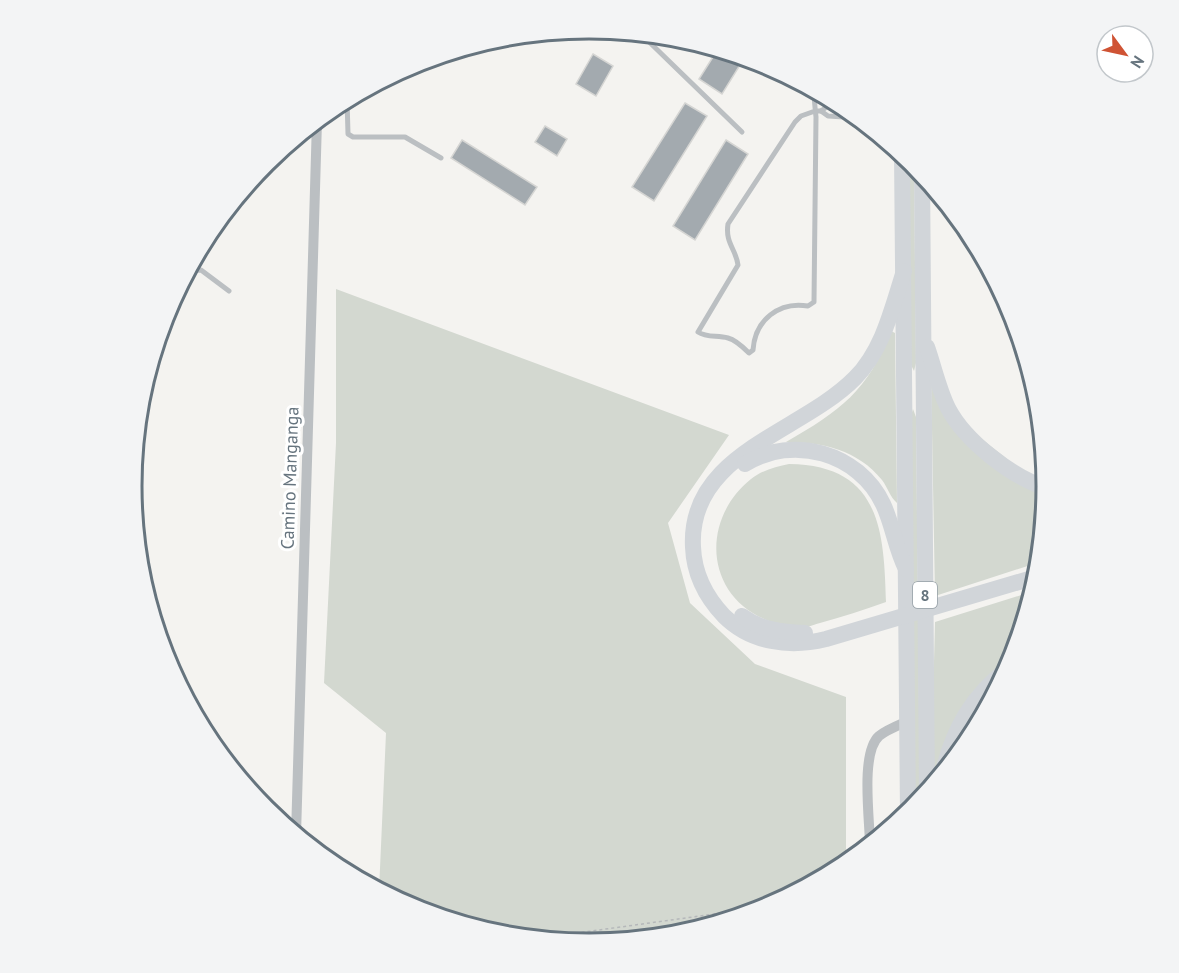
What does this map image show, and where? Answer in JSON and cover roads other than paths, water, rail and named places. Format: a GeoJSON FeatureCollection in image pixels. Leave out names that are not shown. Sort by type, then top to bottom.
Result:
{"type":"FeatureCollection","features":[{"type":"Feature","properties":{"kind":"highway","name":"8"},"geometry":{"type":"LineString","coordinates":[[902,166],[908,801]]}},
{"type":"Feature","properties":{"kind":"highway","name":"8"},"geometry":{"type":"LineString","coordinates":[[922,187],[927,781]]}},
{"type":"Feature","properties":{"kind":"highway"},"geometry":{"type":"LineString","coordinates":[[904,272],[876,348],[857,376],[831,400],[747,451],[730,464],[715,479],[703,497],[693,532],[693,550],[697,571],[704,588],[713,604],[726,618],[741,629],[773,643],[1029,569]]}},
{"type":"Feature","properties":{"kind":"highway"},"geometry":{"type":"LineString","coordinates":[[923,336],[948,408],[961,427],[1000,463],[1021,477],[1037,484]]}},
{"type":"Feature","properties":{"kind":"highway"},"geometry":{"type":"LineString","coordinates":[[906,569],[897,550],[882,503],[874,489],[850,466],[822,452],[783,450],[747,462],[730,475],[714,495],[704,518],[700,543],[705,569],[721,597],[749,621],[791,638],[813,643],[1027,580]]}},
{"type":"Feature","properties":{"kind":"highway"},"geometry":{"type":"LineString","coordinates":[[947,757],[967,711],[980,693],[991,683]]}},
{"type":"Feature","properties":{"kind":"street","name":"Camino Manganga"},"geometry":{"type":"LineString","coordinates":[[296,825],[317,131]]}},
{"type":"Feature","properties":{"kind":"street"},"geometry":{"type":"LineString","coordinates":[[904,397],[923,396]]}},
{"type":"Feature","properties":{"kind":"street"},"geometry":{"type":"LineString","coordinates":[[870,836],[867,765],[872,747],[878,737],[908,721]]}},
{"type":"Feature","properties":{"kind":"lane"},"geometry":{"type":"LineString","coordinates":[[651,43],[742,132]]}},
{"type":"Feature","properties":{"kind":"lane"},"geometry":{"type":"LineString","coordinates":[[816,101],[818,111],[814,302],[808,306],[795,304],[776,310],[761,326],[753,350],[749,352],[729,338],[703,335],[698,332],[738,265],[726,234],[728,224],[795,122],[801,116],[818,111],[826,107]]}},
{"type":"Feature","properties":{"kind":"lane"},"geometry":{"type":"LineString","coordinates":[[347,110],[348,134],[353,137],[405,137],[441,158]]}},
{"type":"Feature","properties":{"kind":"lane"},"geometry":{"type":"LineString","coordinates":[[818,111],[828,116],[842,117]]}},
{"type":"Feature","properties":{"kind":"lane"},"geometry":{"type":"LineString","coordinates":[[198,270],[229,291]]}}]}
